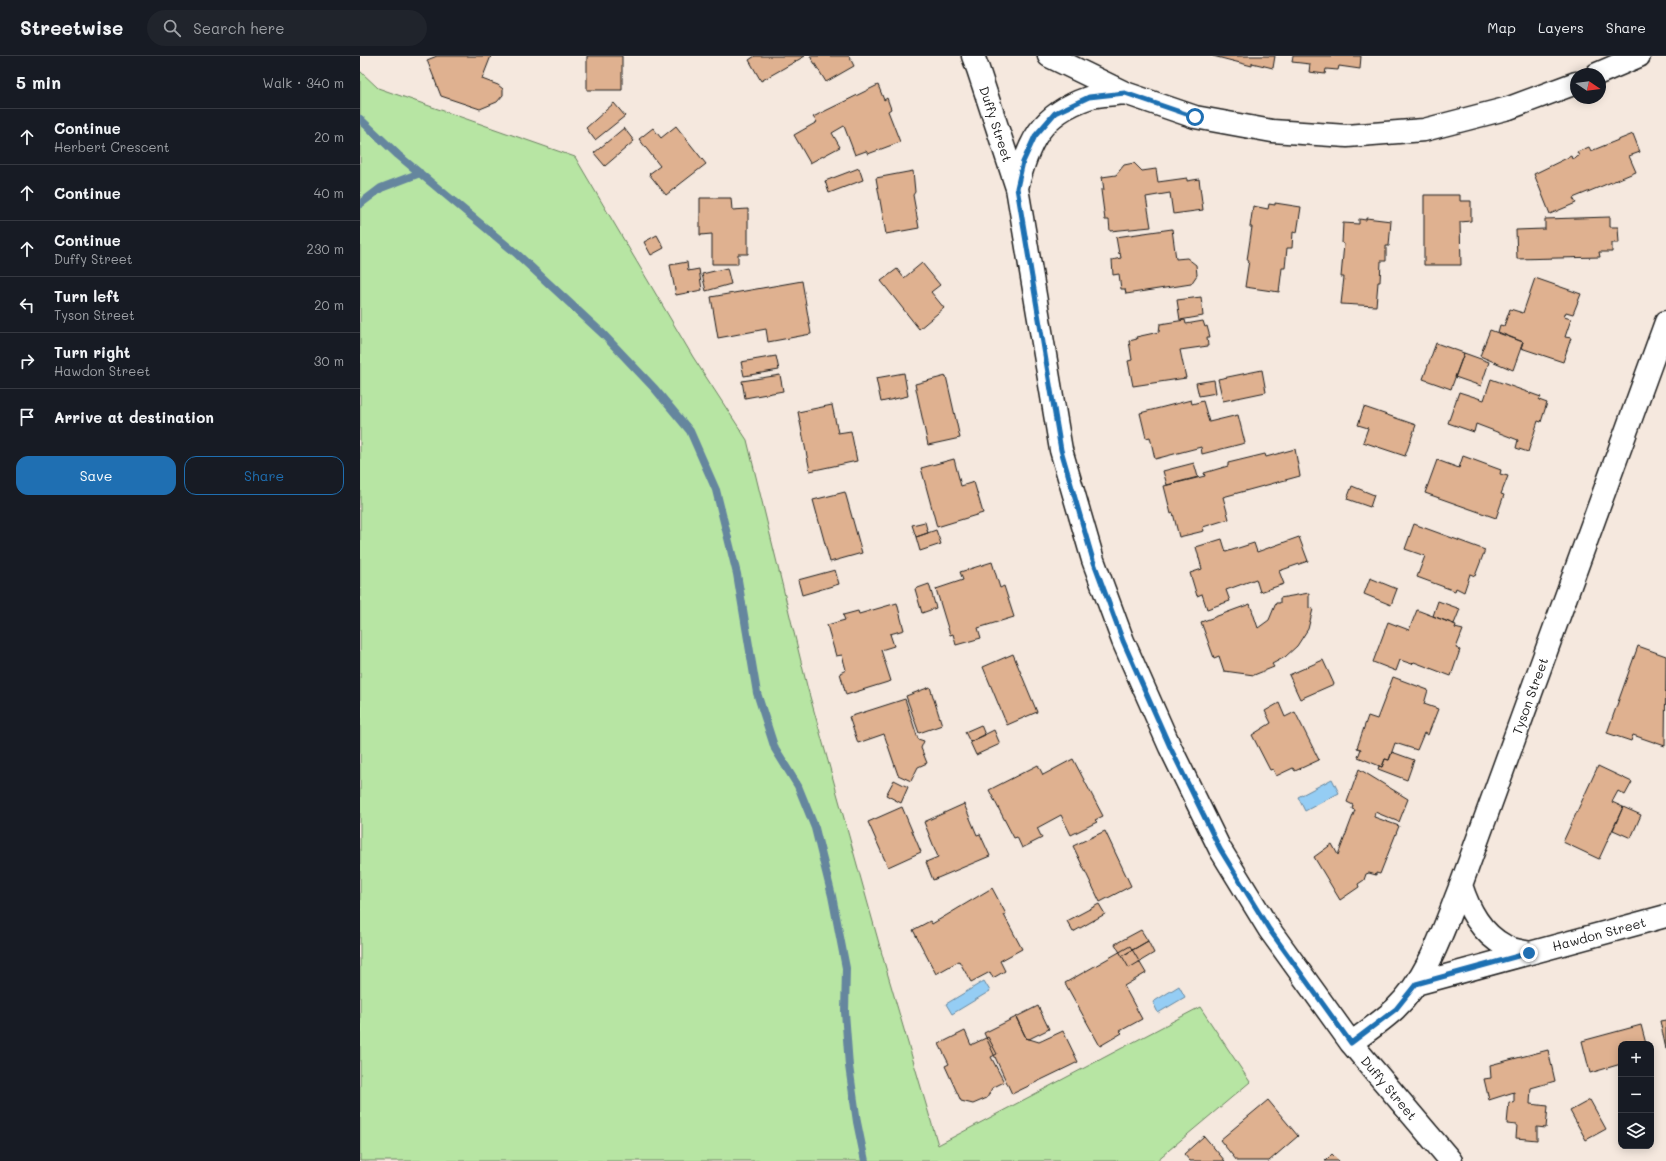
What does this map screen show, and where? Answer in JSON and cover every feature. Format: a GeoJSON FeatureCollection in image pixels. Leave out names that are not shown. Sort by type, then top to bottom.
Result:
{"type":"FeatureCollection","features":[{"type":"Feature","properties":{"kind":"street","name":"Duffy Street"},"geometry":{"type":"LineString","coordinates":[[972,56],[978,69],[1017,188],[1061,450],[1093,560],[1123,641],[1170,747],[1220,849],[1269,929],[1351,1043],[1451,1161]]}},
{"type":"Feature","properties":{"kind":"street"},"geometry":{"type":"LineString","coordinates":[[1049,56],[1125,93],[1195,117],[1272,131],[1347,136],[1424,130],[1509,108],[1570,85]]}},
{"type":"Feature","properties":{"kind":"street"},"geometry":{"type":"LineString","coordinates":[[1606,70],[1639,56]]}},
{"type":"Feature","properties":{"kind":"street"},"geometry":{"type":"LineString","coordinates":[[1017,188],[1023,162],[1035,136],[1055,113],[1089,97],[1125,93]]}},
{"type":"Feature","properties":{"kind":"street","name":"Tyson Street"},"geometry":{"type":"LineString","coordinates":[[1351,1043],[1396,1009],[1416,984],[1432,956],[1461,885],[1666,322]]}},
{"type":"Feature","properties":{"kind":"street"},"geometry":{"type":"LineString","coordinates":[[1461,885],[1473,915],[1489,935],[1506,947],[1529,953]]}},
{"type":"Feature","properties":{"kind":"street","name":"Hawdon Street"},"geometry":{"type":"LineString","coordinates":[[1416,984],[1666,916]]}},
{"type":"Feature","properties":{"kind":"green space"},"geometry":{"type":"Polygon","coordinates":[[[360,71],[378,88],[575,157],[693,357],[747,440],[807,686],[887,972],[938,1145],[1200,1007],[1250,1082],[1156,1161],[360,1161],[360,71]]]}},
{"type":"Feature","properties":{"kind":"water"},"geometry":{"type":"Polygon","coordinates":[[[1332,779],[1339,793],[1305,811],[1298,797],[1332,779]]]}},
{"type":"Feature","properties":{"kind":"water"},"geometry":{"type":"Polygon","coordinates":[[[984,981],[990,991],[952,1014],[946,1004],[984,981]]]}},
{"type":"Feature","properties":{"kind":"water"},"geometry":{"type":"Polygon","coordinates":[[[1179,986],[1185,997],[1158,1013],[1153,1002],[1179,986]]]}},
{"type":"Feature","properties":{"kind":"building"},"geometry":{"type":"Polygon","coordinates":[[[437,56],[491,56],[482,79],[498,85],[503,89],[503,95],[497,102],[480,109],[441,96],[427,60],[437,56]]]}},
{"type":"Feature","properties":{"kind":"building"},"geometry":{"type":"Polygon","coordinates":[[[587,56],[622,56],[622,90],[587,90],[587,56]]]}},
{"type":"Feature","properties":{"kind":"building"},"geometry":{"type":"Polygon","coordinates":[[[755,56],[805,56],[761,81],[749,60],[755,56]]]}},
{"type":"Feature","properties":{"kind":"building"},"geometry":{"type":"Polygon","coordinates":[[[810,56],[849,56],[854,66],[826,82],[810,56]]]}},
{"type":"Feature","properties":{"kind":"building"},"geometry":{"type":"Polygon","coordinates":[[[1213,56],[1275,56],[1273,68],[1252,63],[1252,66],[1213,56]]]}},
{"type":"Feature","properties":{"kind":"building"},"geometry":{"type":"Polygon","coordinates":[[[1293,56],[1361,56],[1360,69],[1339,66],[1338,70],[1326,69],[1325,74],[1309,72],[1310,64],[1292,62],[1293,56]]]}},
{"type":"Feature","properties":{"kind":"building"},"geometry":{"type":"Polygon","coordinates":[[[878,85],[884,100],[887,98],[891,109],[888,111],[900,142],[868,154],[866,151],[855,155],[844,126],[832,133],[840,147],[810,163],[794,135],[817,122],[813,117],[878,85]]]}},
{"type":"Feature","properties":{"kind":"building"},"geometry":{"type":"Polygon","coordinates":[[[614,103],[625,116],[595,140],[586,128],[614,103]]]}},
{"type":"Feature","properties":{"kind":"building"},"geometry":{"type":"Polygon","coordinates":[[[676,126],[706,164],[666,195],[649,174],[660,166],[639,139],[653,128],[661,138],[676,126]]]}},
{"type":"Feature","properties":{"kind":"building"},"geometry":{"type":"Polygon","coordinates":[[[624,128],[634,141],[605,166],[594,153],[624,128]]]}},
{"type":"Feature","properties":{"kind":"building"},"geometry":{"type":"Polygon","coordinates":[[[1633,134],[1640,152],[1629,156],[1636,172],[1573,198],[1576,203],[1550,214],[1534,174],[1571,156],[1572,159],[1579,156],[1577,152],[1589,147],[1591,151],[1633,134]]]}},
{"type":"Feature","properties":{"kind":"building"},"geometry":{"type":"Polygon","coordinates":[[[1134,163],[1142,171],[1156,169],[1158,182],[1187,178],[1187,181],[1199,179],[1203,210],[1173,214],[1170,193],[1146,197],[1151,227],[1110,231],[1109,220],[1105,220],[1101,190],[1104,190],[1102,177],[1116,175],[1124,165],[1134,163]]]}},
{"type":"Feature","properties":{"kind":"building"},"geometry":{"type":"Polygon","coordinates":[[[859,168],[863,180],[829,193],[825,181],[859,168]]]}},
{"type":"Feature","properties":{"kind":"building"},"geometry":{"type":"Polygon","coordinates":[[[913,171],[915,192],[913,195],[919,228],[886,234],[876,178],[913,171]]]}},
{"type":"Feature","properties":{"kind":"building"},"geometry":{"type":"Polygon","coordinates":[[[1424,195],[1460,195],[1460,201],[1471,201],[1471,221],[1460,222],[1461,265],[1424,265],[1424,195]]]}},
{"type":"Feature","properties":{"kind":"building"},"geometry":{"type":"Polygon","coordinates":[[[700,198],[731,198],[732,210],[748,209],[748,254],[738,254],[738,264],[712,264],[712,234],[700,235],[700,198]]]}},
{"type":"Feature","properties":{"kind":"building"},"geometry":{"type":"Polygon","coordinates":[[[1275,203],[1301,207],[1297,233],[1293,232],[1292,248],[1287,248],[1285,268],[1282,268],[1279,292],[1245,287],[1249,260],[1247,260],[1252,227],[1250,227],[1253,206],[1268,209],[1269,204],[1275,205],[1275,203]]]}},
{"type":"Feature","properties":{"kind":"building"},"geometry":{"type":"Polygon","coordinates":[[[1610,217],[1610,227],[1618,227],[1619,243],[1612,243],[1612,252],[1599,252],[1600,257],[1517,259],[1516,230],[1545,229],[1545,219],[1610,217]]]}},
{"type":"Feature","properties":{"kind":"building"},"geometry":{"type":"Polygon","coordinates":[[[1366,218],[1391,221],[1389,246],[1386,246],[1386,261],[1381,261],[1380,282],[1378,282],[1376,306],[1341,304],[1344,277],[1341,277],[1344,244],[1342,243],[1343,223],[1359,224],[1359,219],[1366,220],[1366,218]]]}},
{"type":"Feature","properties":{"kind":"building"},"geometry":{"type":"Polygon","coordinates":[[[1172,229],[1176,259],[1187,258],[1196,265],[1197,275],[1191,284],[1126,294],[1125,289],[1121,289],[1119,274],[1113,275],[1112,260],[1121,258],[1116,237],[1172,229]]]}},
{"type":"Feature","properties":{"kind":"building"},"geometry":{"type":"Polygon","coordinates":[[[657,235],[664,248],[651,255],[644,242],[657,235]]]}},
{"type":"Feature","properties":{"kind":"building"},"geometry":{"type":"Polygon","coordinates":[[[687,262],[688,271],[699,269],[702,290],[676,295],[670,265],[687,262]]]}},
{"type":"Feature","properties":{"kind":"building"},"geometry":{"type":"Polygon","coordinates":[[[922,263],[940,285],[931,292],[944,308],[919,329],[881,281],[897,269],[904,278],[922,263]]]}},
{"type":"Feature","properties":{"kind":"building"},"geometry":{"type":"Polygon","coordinates":[[[727,268],[731,284],[706,291],[702,274],[727,268]]]}},
{"type":"Feature","properties":{"kind":"building"},"geometry":{"type":"Polygon","coordinates":[[[1535,278],[1581,294],[1573,314],[1566,312],[1564,317],[1571,319],[1565,337],[1571,338],[1563,362],[1521,348],[1523,342],[1498,332],[1500,325],[1504,326],[1510,309],[1523,313],[1535,278]]]}},
{"type":"Feature","properties":{"kind":"building"},"geometry":{"type":"Polygon","coordinates":[[[802,281],[811,334],[768,342],[766,329],[718,338],[711,297],[802,281]]]}},
{"type":"Feature","properties":{"kind":"building"},"geometry":{"type":"Polygon","coordinates":[[[1201,297],[1203,316],[1180,320],[1177,300],[1201,297]]]}},
{"type":"Feature","properties":{"kind":"building"},"geometry":{"type":"Polygon","coordinates":[[[1185,320],[1186,324],[1203,321],[1205,327],[1207,326],[1210,337],[1207,337],[1208,346],[1180,350],[1186,378],[1133,386],[1128,361],[1132,360],[1129,341],[1137,339],[1136,337],[1159,332],[1160,324],[1185,320]]]}},
{"type":"Feature","properties":{"kind":"building"},"geometry":{"type":"Polygon","coordinates":[[[1490,330],[1523,342],[1513,370],[1480,356],[1490,330]]]}},
{"type":"Feature","properties":{"kind":"building"},"geometry":{"type":"Polygon","coordinates":[[[1436,343],[1464,353],[1451,389],[1423,379],[1436,343]]]}},
{"type":"Feature","properties":{"kind":"building"},"geometry":{"type":"Polygon","coordinates":[[[1464,353],[1489,362],[1481,386],[1455,377],[1464,353]]]}},
{"type":"Feature","properties":{"kind":"building"},"geometry":{"type":"Polygon","coordinates":[[[776,356],[779,370],[744,376],[741,362],[776,356]]]}},
{"type":"Feature","properties":{"kind":"building"},"geometry":{"type":"Polygon","coordinates":[[[1262,370],[1266,392],[1223,401],[1218,379],[1262,370]]]}},
{"type":"Feature","properties":{"kind":"building"},"geometry":{"type":"Polygon","coordinates":[[[904,373],[908,396],[881,402],[876,378],[904,373]]]}},
{"type":"Feature","properties":{"kind":"building"},"geometry":{"type":"Polygon","coordinates":[[[780,375],[783,391],[745,398],[742,381],[780,375]]]}},
{"type":"Feature","properties":{"kind":"building"},"geometry":{"type":"Polygon","coordinates":[[[946,376],[960,438],[928,445],[915,384],[946,376]]]}},
{"type":"Feature","properties":{"kind":"building"},"geometry":{"type":"Polygon","coordinates":[[[1491,379],[1541,397],[1539,400],[1547,403],[1541,422],[1538,421],[1528,452],[1516,448],[1518,440],[1476,424],[1474,432],[1448,423],[1459,392],[1484,400],[1491,379]]]}},
{"type":"Feature","properties":{"kind":"building"},"geometry":{"type":"Polygon","coordinates":[[[1214,380],[1216,393],[1199,396],[1196,383],[1214,380]]]}},
{"type":"Feature","properties":{"kind":"building"},"geometry":{"type":"Polygon","coordinates":[[[1191,400],[1192,404],[1203,401],[1209,422],[1238,415],[1245,443],[1202,454],[1201,447],[1155,459],[1150,437],[1146,438],[1140,413],[1191,400]]]}},
{"type":"Feature","properties":{"kind":"building"},"geometry":{"type":"Polygon","coordinates":[[[832,405],[838,433],[851,431],[857,461],[810,471],[798,412],[832,405]]]}},
{"type":"Feature","properties":{"kind":"building"},"geometry":{"type":"Polygon","coordinates":[[[1364,407],[1416,425],[1405,456],[1363,442],[1368,428],[1358,425],[1364,407]]]}},
{"type":"Feature","properties":{"kind":"building"},"geometry":{"type":"Polygon","coordinates":[[[1295,449],[1300,476],[1223,497],[1229,519],[1203,527],[1204,531],[1179,537],[1164,486],[1205,476],[1204,473],[1228,466],[1228,463],[1265,454],[1266,457],[1295,449]]]}},
{"type":"Feature","properties":{"kind":"building"},"geometry":{"type":"Polygon","coordinates":[[[1463,456],[1501,470],[1500,474],[1508,476],[1501,494],[1504,495],[1496,518],[1425,493],[1437,460],[1459,468],[1463,456]]]}},
{"type":"Feature","properties":{"kind":"building"},"geometry":{"type":"Polygon","coordinates":[[[954,459],[961,486],[974,482],[983,513],[937,527],[921,468],[954,459]]]}},
{"type":"Feature","properties":{"kind":"building"},"geometry":{"type":"Polygon","coordinates":[[[1194,463],[1198,477],[1167,485],[1163,471],[1194,463]]]}},
{"type":"Feature","properties":{"kind":"building"},"geometry":{"type":"Polygon","coordinates":[[[1352,486],[1374,495],[1370,507],[1347,499],[1352,486]]]}},
{"type":"Feature","properties":{"kind":"building"},"geometry":{"type":"Polygon","coordinates":[[[845,492],[862,553],[830,562],[813,500],[845,492]]]}},
{"type":"Feature","properties":{"kind":"building"},"geometry":{"type":"Polygon","coordinates":[[[925,522],[928,533],[916,537],[912,525],[925,522]]]}},
{"type":"Feature","properties":{"kind":"building"},"geometry":{"type":"Polygon","coordinates":[[[1414,524],[1485,550],[1475,576],[1470,574],[1464,592],[1456,588],[1455,591],[1417,577],[1425,556],[1405,549],[1414,524]]]}},
{"type":"Feature","properties":{"kind":"building"},"geometry":{"type":"Polygon","coordinates":[[[936,530],[941,544],[920,551],[916,537],[936,530]]]}},
{"type":"Feature","properties":{"kind":"building"},"geometry":{"type":"Polygon","coordinates":[[[1299,537],[1308,561],[1279,571],[1284,584],[1260,592],[1256,579],[1226,590],[1230,601],[1207,609],[1202,594],[1197,596],[1190,573],[1202,569],[1196,547],[1222,539],[1226,552],[1254,543],[1257,552],[1299,537]]]}},
{"type":"Feature","properties":{"kind":"building"},"geometry":{"type":"Polygon","coordinates":[[[992,562],[1000,588],[1004,586],[1014,617],[978,628],[981,638],[956,645],[953,634],[950,635],[936,589],[963,580],[960,572],[992,562]]]}},
{"type":"Feature","properties":{"kind":"building"},"geometry":{"type":"Polygon","coordinates":[[[835,570],[839,584],[802,595],[798,580],[835,570]]]}},
{"type":"Feature","properties":{"kind":"building"},"geometry":{"type":"Polygon","coordinates":[[[1370,578],[1397,589],[1391,605],[1364,594],[1370,578]]]}},
{"type":"Feature","properties":{"kind":"building"},"geometry":{"type":"Polygon","coordinates":[[[929,584],[936,608],[922,613],[915,589],[929,584]]]}},
{"type":"Feature","properties":{"kind":"building"},"geometry":{"type":"Polygon","coordinates":[[[1309,593],[1309,608],[1313,609],[1308,629],[1297,646],[1285,657],[1272,664],[1274,667],[1254,675],[1224,671],[1219,656],[1214,658],[1201,622],[1250,604],[1258,628],[1269,620],[1276,603],[1280,603],[1280,598],[1309,593]]]}},
{"type":"Feature","properties":{"kind":"building"},"geometry":{"type":"Polygon","coordinates":[[[1438,601],[1460,609],[1454,624],[1433,616],[1438,601]]]}},
{"type":"Feature","properties":{"kind":"building"},"geometry":{"type":"Polygon","coordinates":[[[897,603],[904,630],[890,634],[894,646],[881,650],[891,681],[846,695],[840,673],[846,670],[842,655],[836,656],[827,625],[845,620],[843,615],[858,611],[859,614],[897,603]]]}},
{"type":"Feature","properties":{"kind":"building"},"geometry":{"type":"Polygon","coordinates":[[[1417,610],[1456,625],[1455,628],[1463,630],[1456,648],[1460,650],[1451,676],[1414,662],[1412,664],[1400,660],[1396,671],[1373,662],[1388,622],[1409,630],[1417,610]]]}},
{"type":"Feature","properties":{"kind":"building"},"geometry":{"type":"Polygon","coordinates":[[[1638,646],[1666,656],[1665,746],[1633,735],[1631,741],[1607,733],[1638,646]]]}},
{"type":"Feature","properties":{"kind":"building"},"geometry":{"type":"Polygon","coordinates":[[[1013,654],[1037,712],[1007,725],[983,667],[1013,654]]]}},
{"type":"Feature","properties":{"kind":"building"},"geometry":{"type":"Polygon","coordinates":[[[1323,660],[1334,684],[1300,699],[1289,675],[1323,660]]]}},
{"type":"Feature","properties":{"kind":"building"},"geometry":{"type":"Polygon","coordinates":[[[1393,677],[1428,690],[1424,704],[1438,709],[1428,735],[1424,733],[1417,750],[1395,743],[1389,760],[1385,759],[1382,767],[1358,757],[1361,749],[1357,748],[1368,716],[1377,719],[1393,677]]]}},
{"type":"Feature","properties":{"kind":"building"},"geometry":{"type":"Polygon","coordinates":[[[930,687],[942,725],[919,733],[906,696],[930,687]]]}},
{"type":"Feature","properties":{"kind":"building"},"geometry":{"type":"Polygon","coordinates":[[[905,699],[918,739],[924,741],[921,748],[927,763],[918,767],[911,781],[898,775],[884,734],[858,743],[849,717],[905,699]]]}},
{"type":"Feature","properties":{"kind":"building"},"geometry":{"type":"Polygon","coordinates":[[[1279,703],[1285,717],[1295,712],[1319,760],[1295,771],[1293,768],[1276,776],[1273,769],[1270,770],[1252,735],[1271,723],[1265,711],[1279,703]]]}},
{"type":"Feature","properties":{"kind":"building"},"geometry":{"type":"Polygon","coordinates":[[[981,725],[985,735],[970,742],[965,732],[981,725]]]}},
{"type":"Feature","properties":{"kind":"building"},"geometry":{"type":"Polygon","coordinates":[[[994,730],[1000,744],[976,755],[970,742],[994,730]]]}},
{"type":"Feature","properties":{"kind":"building"},"geometry":{"type":"Polygon","coordinates":[[[1392,752],[1414,760],[1407,780],[1378,769],[1379,766],[1382,767],[1385,759],[1389,760],[1392,752]]]}},
{"type":"Feature","properties":{"kind":"building"},"geometry":{"type":"Polygon","coordinates":[[[1073,759],[1103,816],[1095,820],[1097,822],[1071,835],[1061,815],[1037,828],[1042,838],[1022,848],[1017,837],[1014,838],[989,790],[1038,765],[1043,775],[1073,759]]]}},
{"type":"Feature","properties":{"kind":"building"},"geometry":{"type":"Polygon","coordinates":[[[1598,766],[1632,782],[1625,795],[1618,791],[1612,802],[1623,807],[1599,859],[1563,842],[1598,766]]]}},
{"type":"Feature","properties":{"kind":"building"},"geometry":{"type":"Polygon","coordinates":[[[1359,769],[1408,799],[1399,822],[1375,812],[1374,817],[1399,826],[1380,874],[1366,874],[1364,880],[1358,884],[1359,887],[1340,900],[1314,857],[1332,844],[1338,855],[1355,810],[1352,809],[1353,805],[1347,802],[1359,769]]]}},
{"type":"Feature","properties":{"kind":"building"},"geometry":{"type":"Polygon","coordinates":[[[894,780],[908,787],[901,803],[886,795],[894,780]]]}},
{"type":"Feature","properties":{"kind":"building"},"geometry":{"type":"Polygon","coordinates":[[[964,804],[977,835],[980,834],[990,856],[933,880],[926,862],[938,857],[924,822],[964,804]]]}},
{"type":"Feature","properties":{"kind":"building"},"geometry":{"type":"Polygon","coordinates":[[[902,807],[921,852],[888,867],[868,822],[902,807]]]}},
{"type":"Feature","properties":{"kind":"building"},"geometry":{"type":"Polygon","coordinates":[[[1623,807],[1641,815],[1631,838],[1613,830],[1623,807]]]}},
{"type":"Feature","properties":{"kind":"building"},"geometry":{"type":"Polygon","coordinates":[[[1105,831],[1131,886],[1100,902],[1073,846],[1105,831]]]}},
{"type":"Feature","properties":{"kind":"building"},"geometry":{"type":"Polygon","coordinates":[[[992,888],[1022,949],[1000,961],[1005,971],[993,978],[990,972],[971,982],[959,961],[936,974],[913,930],[930,921],[932,924],[992,888]]]}},
{"type":"Feature","properties":{"kind":"building"},"geometry":{"type":"Polygon","coordinates":[[[1099,904],[1105,914],[1073,932],[1067,921],[1099,904]]]}},
{"type":"Feature","properties":{"kind":"building"},"geometry":{"type":"Polygon","coordinates":[[[1141,930],[1148,941],[1122,956],[1115,944],[1141,930]]]}},
{"type":"Feature","properties":{"kind":"building"},"geometry":{"type":"Polygon","coordinates":[[[1148,941],[1154,953],[1129,968],[1122,956],[1148,941]]]}},
{"type":"Feature","properties":{"kind":"building"},"geometry":{"type":"Polygon","coordinates":[[[1130,946],[1146,973],[1124,986],[1142,1019],[1120,1031],[1122,1033],[1100,1046],[1065,983],[1130,946]]]}},
{"type":"Feature","properties":{"kind":"building"},"geometry":{"type":"Polygon","coordinates":[[[1038,1006],[1049,1029],[1029,1039],[1026,1038],[1016,1017],[1038,1006]]]}},
{"type":"Feature","properties":{"kind":"building"},"geometry":{"type":"Polygon","coordinates":[[[1016,1017],[1026,1038],[1039,1042],[1063,1031],[1078,1062],[1012,1094],[984,1033],[1016,1017]]]}},
{"type":"Feature","properties":{"kind":"building"},"geometry":{"type":"Polygon","coordinates":[[[1666,1020],[1666,1049],[1660,1021],[1666,1020]]]}},
{"type":"Feature","properties":{"kind":"building"},"geometry":{"type":"Polygon","coordinates":[[[1641,1025],[1645,1041],[1618,1041],[1618,1065],[1590,1073],[1582,1041],[1641,1025]]]}},
{"type":"Feature","properties":{"kind":"building"},"geometry":{"type":"Polygon","coordinates":[[[965,1031],[971,1045],[988,1037],[997,1054],[991,1057],[1004,1082],[992,1088],[987,1098],[973,1104],[961,1101],[945,1066],[949,1064],[939,1044],[965,1031]]]}},
{"type":"Feature","properties":{"kind":"building"},"geometry":{"type":"Polygon","coordinates":[[[1548,1050],[1555,1081],[1531,1088],[1530,1104],[1548,1106],[1546,1128],[1537,1127],[1537,1140],[1516,1138],[1517,1125],[1507,1124],[1509,1102],[1514,1103],[1514,1092],[1489,1100],[1484,1079],[1491,1078],[1490,1065],[1548,1050]]]}},
{"type":"Feature","properties":{"kind":"building"},"geometry":{"type":"Polygon","coordinates":[[[1268,1100],[1298,1136],[1269,1161],[1237,1161],[1220,1140],[1268,1100]]]}},
{"type":"Feature","properties":{"kind":"building"},"geometry":{"type":"Polygon","coordinates":[[[1590,1100],[1606,1129],[1586,1140],[1570,1111],[1590,1100]]]}},
{"type":"Feature","properties":{"kind":"building"},"geometry":{"type":"Polygon","coordinates":[[[1204,1136],[1225,1161],[1190,1161],[1184,1154],[1204,1136]]]}},
{"type":"Feature","properties":{"kind":"building"},"geometry":{"type":"Polygon","coordinates":[[[1332,1154],[1339,1161],[1325,1161],[1332,1154]]]}},
{"type":"Feature","properties":{"kind":"waterway"},"geometry":{"type":"LineString","coordinates":[[360,119],[398,155],[517,254],[603,334],[655,389],[690,431],[716,490],[737,574],[757,693],[775,749],[798,786],[815,828],[832,896],[846,968],[845,1012],[849,1066],[857,1122],[865,1161]]}},
{"type":"Feature","properties":{"kind":"waterway"},"geometry":{"type":"LineString","coordinates":[[360,204],[381,188],[420,173]]}},
{"type":"Feature","properties":{"kind":"route"},"geometry":{"type":"LineString","coordinates":[[1195,117],[1125,93],[1089,97],[1055,113],[1035,136],[1023,162],[1017,188],[1061,450],[1093,560],[1123,641],[1170,747],[1220,849],[1269,929],[1351,1043],[1396,1009],[1416,984],[1529,953]]}}]}
